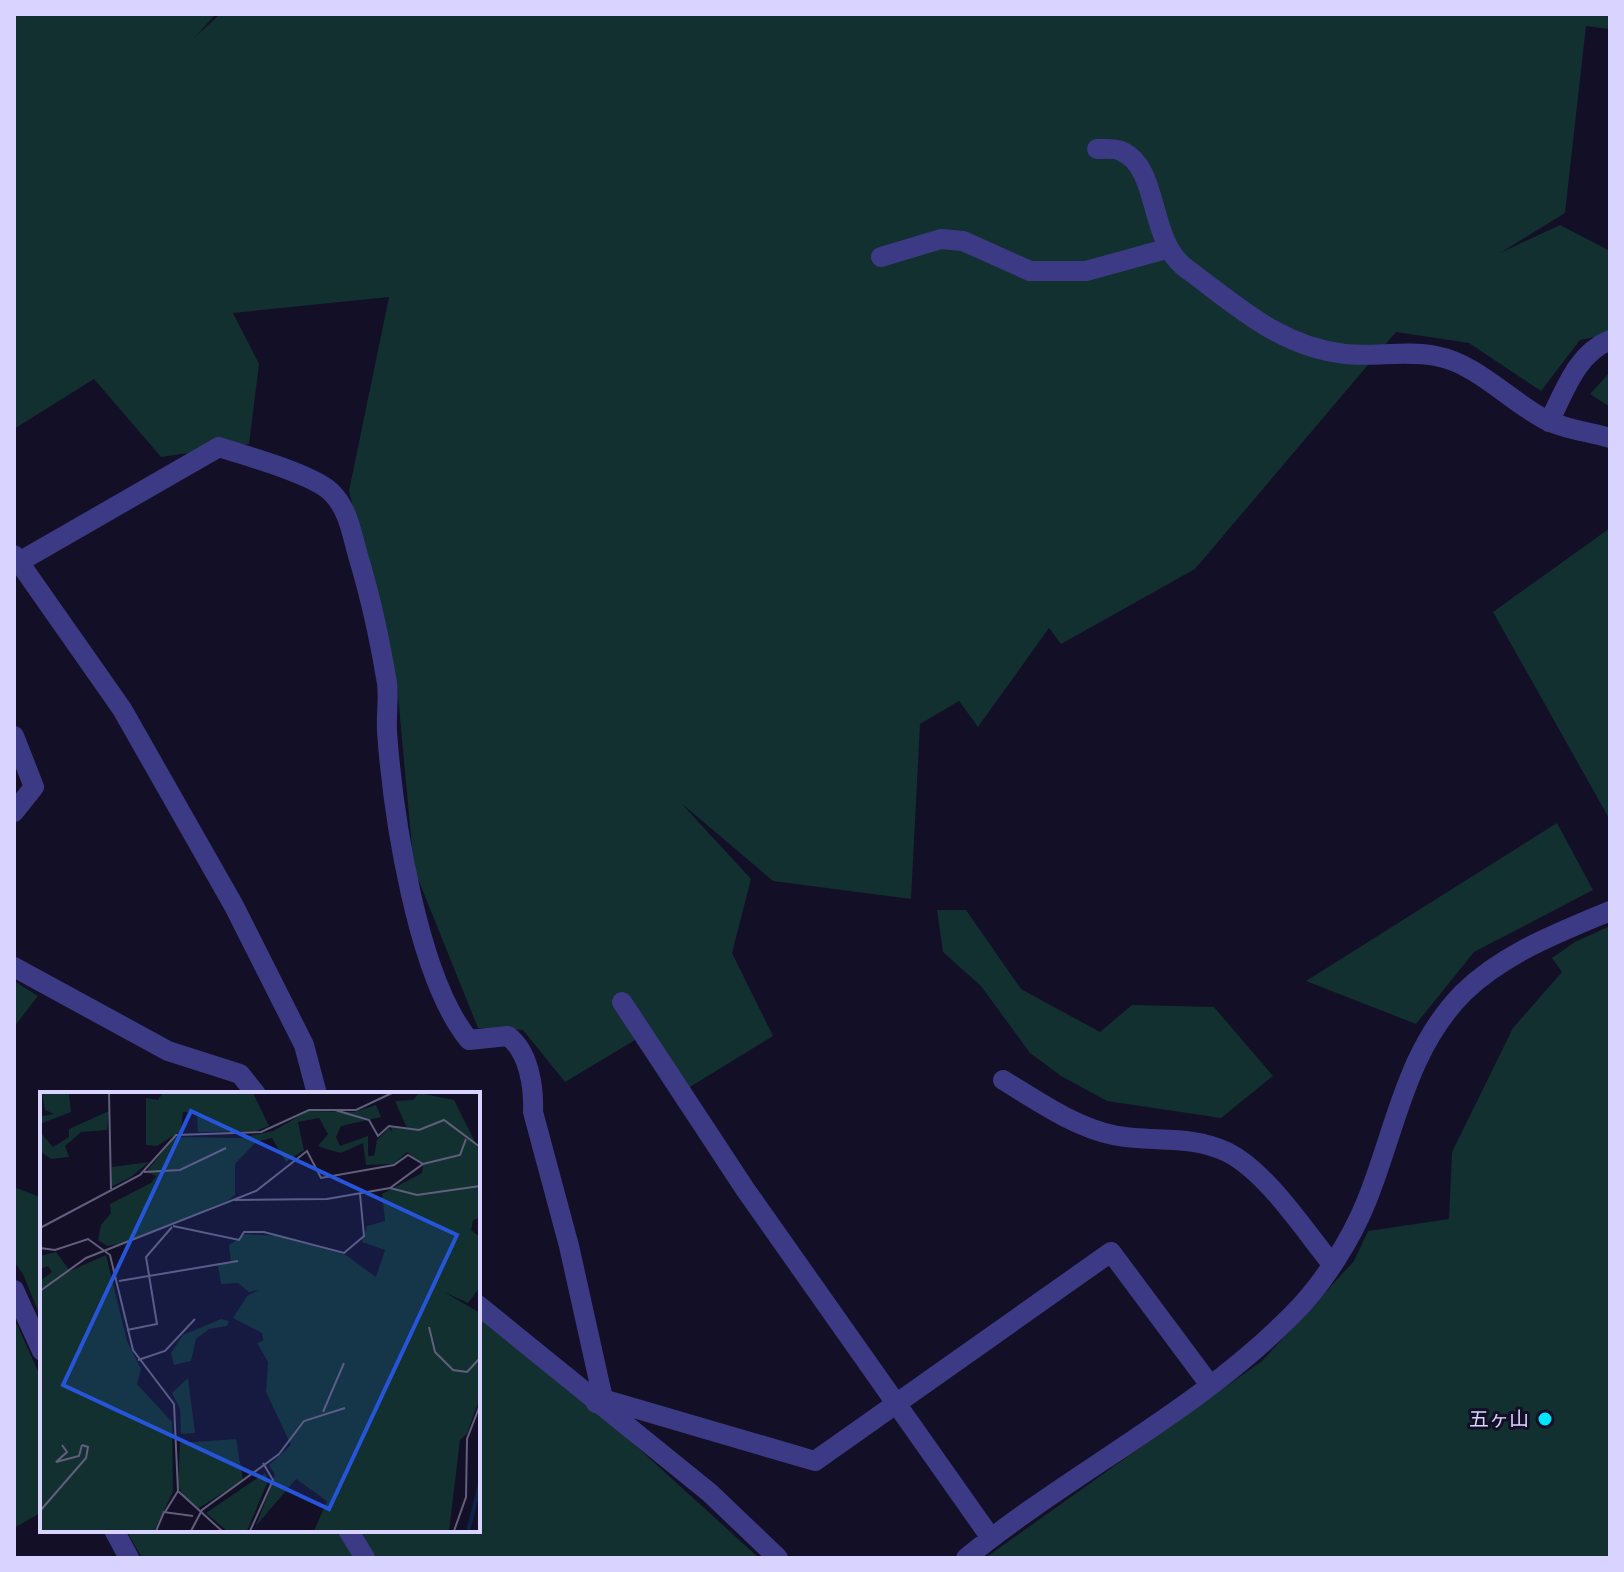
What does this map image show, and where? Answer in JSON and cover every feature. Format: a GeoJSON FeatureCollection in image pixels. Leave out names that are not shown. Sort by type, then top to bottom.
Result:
{"type":"FeatureCollection","features":[{"type":"Feature","properties":{"kind":"street"},"geometry":{"type":"LineString","coordinates":[[1097,149],[1121,151],[1136,163],[1145,179],[1166,249],[1181,265],[1254,322],[1311,346],[1344,354],[1436,356],[1468,368],[1549,422],[1610,438]]}},
{"type":"Feature","properties":{"kind":"street"},"geometry":{"type":"LineString","coordinates":[[881,257],[941,239],[963,241],[1030,271],[1086,271],[1166,249]]}},
{"type":"Feature","properties":{"kind":"street"},"geometry":{"type":"LineString","coordinates":[[1549,422],[1581,360],[1592,348],[1610,340]]}},
{"type":"Feature","properties":{"kind":"street"},"geometry":{"type":"LineString","coordinates":[[316,1092],[304,1045],[234,906],[122,709],[17,559],[219,447],[313,481],[330,490],[344,508],[369,593],[388,687],[387,731],[399,826],[424,945],[435,976],[469,1040],[508,1036],[521,1045],[533,1095],[533,1112],[569,1246],[600,1401]]}},
{"type":"Feature","properties":{"kind":"street"},"geometry":{"type":"LineString","coordinates":[[14,736],[34,787],[14,812]]}},
{"type":"Feature","properties":{"kind":"street"},"geometry":{"type":"LineString","coordinates":[[966,1558],[1210,1385],[1294,1314],[1332,1264],[1367,1202],[1409,1075],[1424,1042],[1464,992],[1526,946],[1610,911]]}},
{"type":"Feature","properties":{"kind":"street"},"geometry":{"type":"LineString","coordinates":[[14,967],[168,1051],[240,1074],[254,1092]]}},
{"type":"Feature","properties":{"kind":"street"},"geometry":{"type":"LineString","coordinates":[[622,1002],[684,1101],[894,1405],[991,1538]]}},
{"type":"Feature","properties":{"kind":"street"},"geometry":{"type":"LineString","coordinates":[[1003,1080],[1057,1112],[1111,1135],[1193,1140],[1228,1152],[1252,1170],[1332,1264]]}},
{"type":"Feature","properties":{"kind":"street"},"geometry":{"type":"LineString","coordinates":[[600,1401],[815,1461],[1111,1252],[1210,1385]]}},
{"type":"Feature","properties":{"kind":"street"},"geometry":{"type":"LineString","coordinates":[[14,1290],[40,1347]]}},
{"type":"Feature","properties":{"kind":"street"},"geometry":{"type":"LineString","coordinates":[[480,1307],[710,1493],[778,1558]]}},
{"type":"Feature","properties":{"kind":"street"},"geometry":{"type":"LineString","coordinates":[[115,1532],[129,1558]]}},
{"type":"Feature","properties":{"kind":"street"},"geometry":{"type":"LineString","coordinates":[[349,1532],[365,1558]]}},
{"type":"Feature","properties":{"kind":"green space"},"geometry":{"type":"Polygon","coordinates":[[[14,14],[216,14],[195,37],[220,14],[1610,14],[1610,29],[1586,26],[1565,213],[1500,253],[1560,225],[1610,251],[1610,334],[1580,340],[1541,391],[1469,343],[1396,332],[1195,569],[1061,644],[1049,628],[978,727],[959,701],[920,724],[911,899],[773,881],[681,803],[751,879],[732,953],[773,1036],[685,1090],[650,1031],[565,1082],[523,1030],[478,1028],[414,869],[397,685],[349,491],[389,297],[233,313],[259,364],[249,444],[161,457],[94,379],[14,429],[14,14]]]}},
{"type":"Feature","properties":{"kind":"green space"},"geometry":{"type":"Polygon","coordinates":[[[1610,372],[1610,407],[1590,394],[1610,372]]]}},
{"type":"Feature","properties":{"kind":"green space"},"geometry":{"type":"Polygon","coordinates":[[[1610,528],[1610,820],[1493,612],[1610,528]]]}},
{"type":"Feature","properties":{"kind":"green space"},"geometry":{"type":"Polygon","coordinates":[[[1557,823],[1593,890],[1474,952],[1416,1024],[1306,981],[1557,823]]]}},
{"type":"Feature","properties":{"kind":"green space"},"geometry":{"type":"Polygon","coordinates":[[[937,910],[966,910],[1021,989],[1100,1032],[1132,1005],[1214,1007],[1273,1076],[1221,1118],[1107,1101],[1061,1076],[1030,1053],[981,986],[943,952],[937,910]]]}},
{"type":"Feature","properties":{"kind":"green space"},"geometry":{"type":"Polygon","coordinates":[[[1610,926],[1610,1558],[985,1558],[1262,1361],[1354,1261],[1368,1231],[1449,1219],[1452,1152],[1513,1028],[1562,972],[1552,958],[1575,942],[1610,926]]]}},
{"type":"Feature","properties":{"kind":"green space"},"geometry":{"type":"Polygon","coordinates":[[[14,981],[38,996],[14,1027],[14,981]]]}},
{"type":"Feature","properties":{"kind":"green space"},"geometry":{"type":"Polygon","coordinates":[[[14,1187],[40,1197],[40,1316],[23,1274],[14,1262],[14,1187]]]}},
{"type":"Feature","properties":{"kind":"green space"},"geometry":{"type":"Polygon","coordinates":[[[14,1318],[40,1376],[40,1513],[14,1528],[14,1318]]]}},
{"type":"Feature","properties":{"kind":"green space"},"geometry":{"type":"Polygon","coordinates":[[[480,1318],[569,1385],[759,1558],[142,1558],[127,1532],[480,1532],[480,1318]]]}},
{"type":"Feature","properties":{"kind":"place","name":"五ヶ山"},"geometry":{"type":"Point","coordinates":[1545,1419]}}]}
